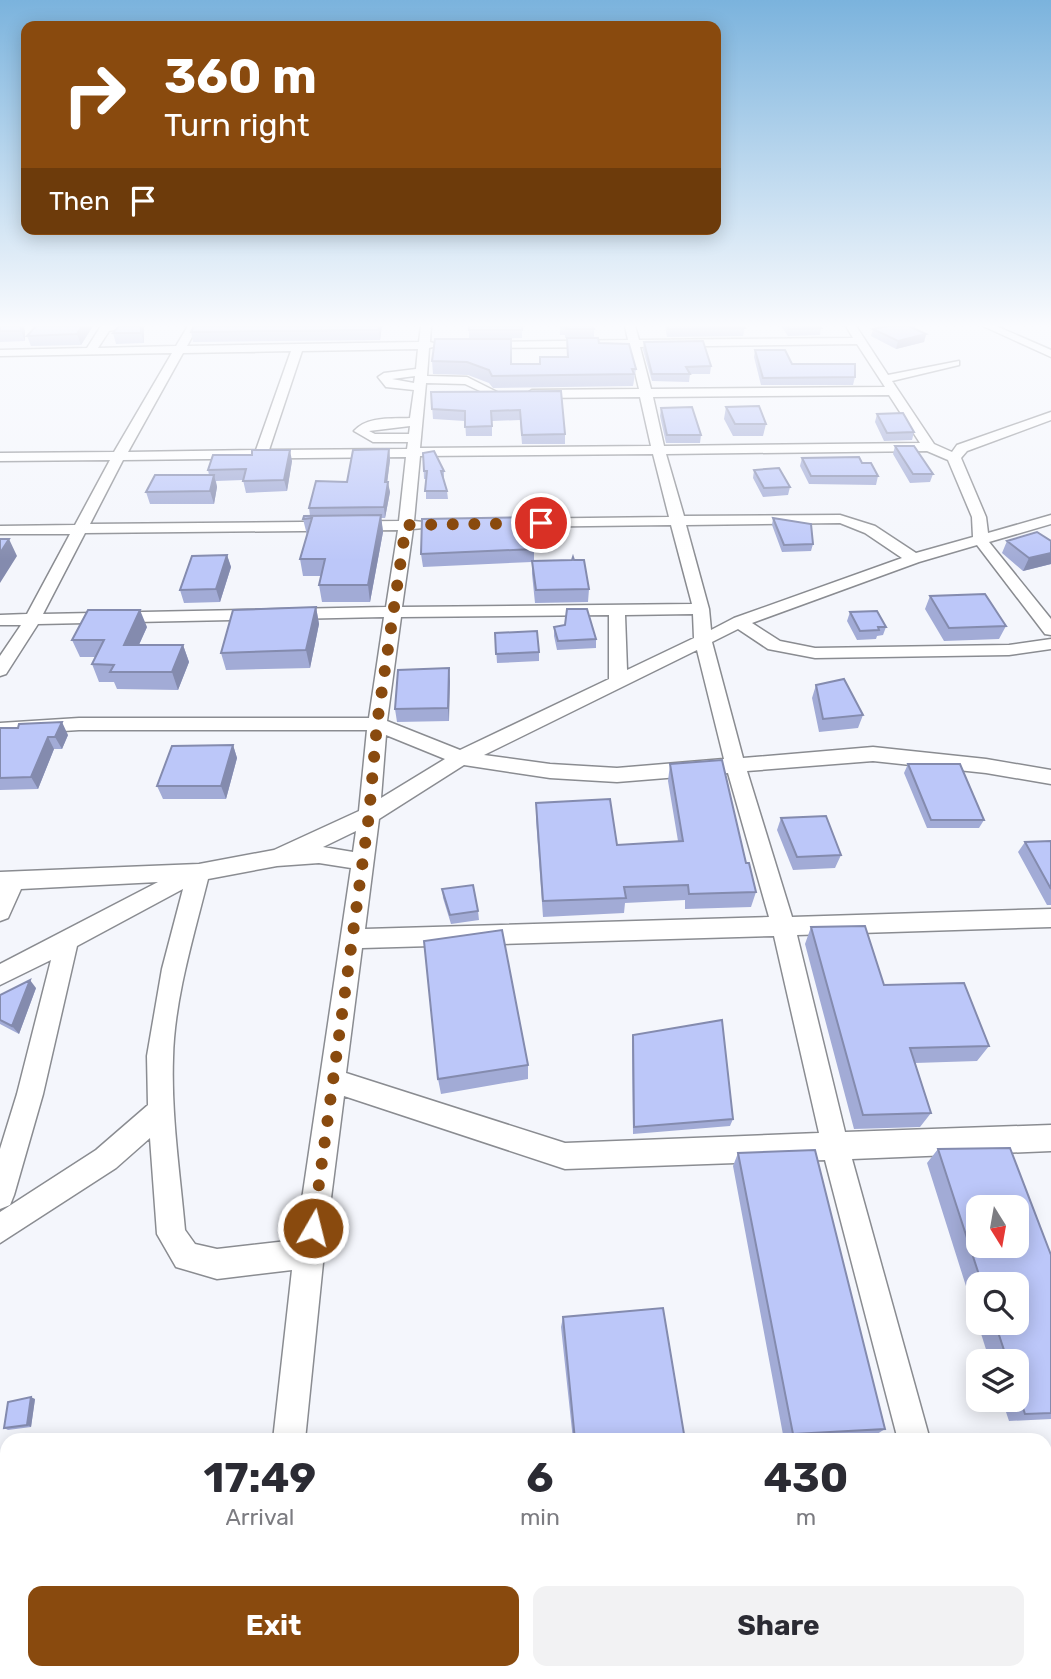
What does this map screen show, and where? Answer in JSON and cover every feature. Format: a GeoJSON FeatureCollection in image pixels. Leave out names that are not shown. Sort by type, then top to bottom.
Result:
{"type":"FeatureCollection","features":[{"type":"Feature","properties":{"kind":"street"},"geometry":{"type":"LineString","coordinates":[[0,670],[32,620],[148,404]]}},
{"type":"Feature","properties":{"kind":"street"},"geometry":{"type":"LineString","coordinates":[[261,454],[278,404]]}},
{"type":"Feature","properties":{"kind":"street"},"geometry":{"type":"LineString","coordinates":[[290,1433],[309,1253],[369,815],[377,724],[406,525],[419,404]]}},
{"type":"Feature","properties":{"kind":"street"},"geometry":{"type":"LineString","coordinates":[[649,404],[701,609],[704,639],[719,708],[783,925],[835,1145],[912,1433]]}},
{"type":"Feature","properties":{"kind":"street"},"geometry":{"type":"LineString","coordinates":[[902,404],[929,447]]}},
{"type":"Feature","properties":{"kind":"street"},"geometry":{"type":"LineString","coordinates":[[954,457],[962,448],[1051,416]]}},
{"type":"Feature","properties":{"kind":"street"},"geometry":{"type":"LineString","coordinates":[[0,457],[261,454],[415,438],[659,451],[929,447],[954,457],[979,517],[981,541],[1051,630]]}},
{"type":"Feature","properties":{"kind":"street"},"geometry":{"type":"LineString","coordinates":[[487,524],[840,519],[855,522],[871,530],[914,559]]}},
{"type":"Feature","properties":{"kind":"street"},"geometry":{"type":"LineString","coordinates":[[277,858],[369,815],[461,758],[740,622],[914,559],[1051,519]]}},
{"type":"Feature","properties":{"kind":"street"},"geometry":{"type":"LineString","coordinates":[[0,530],[433,525]]}},
{"type":"Feature","properties":{"kind":"street"},"geometry":{"type":"LineString","coordinates":[[617,609],[618,680]]}},
{"type":"Feature","properties":{"kind":"street"},"geometry":{"type":"LineString","coordinates":[[0,620],[701,609]]}},
{"type":"Feature","properties":{"kind":"street"},"geometry":{"type":"LineString","coordinates":[[740,622],[771,646],[785,651],[815,653],[1009,650],[1051,644]]}},
{"type":"Feature","properties":{"kind":"street"},"geometry":{"type":"LineString","coordinates":[[0,729],[79,724],[377,724],[461,758],[550,771],[617,775],[873,754],[986,766],[1051,777]]}},
{"type":"Feature","properties":{"kind":"street"},"geometry":{"type":"LineString","coordinates":[[0,912],[7,881],[198,872],[277,858],[319,855],[361,862]]}},
{"type":"Feature","properties":{"kind":"street"},"geometry":{"type":"LineString","coordinates":[[0,975],[198,872]]}},
{"type":"Feature","properties":{"kind":"street"},"geometry":{"type":"LineString","coordinates":[[198,872],[174,970],[160,1056],[161,1110],[171,1234],[186,1257],[217,1264],[309,1253]]}},
{"type":"Feature","properties":{"kind":"street"},"geometry":{"type":"LineString","coordinates":[[351,939],[1051,918]]}},
{"type":"Feature","properties":{"kind":"street"},"geometry":{"type":"LineString","coordinates":[[0,1195],[30,1094],[67,940]]}},
{"type":"Feature","properties":{"kind":"street"},"geometry":{"type":"LineString","coordinates":[[334,1081],[565,1156],[1051,1139]]}},
{"type":"Feature","properties":{"kind":"street"},"geometry":{"type":"LineString","coordinates":[[0,1229],[106,1159],[161,1110]]}},
{"type":"Feature","properties":{"kind":"building"},"geometry":{"type":"Polygon","coordinates":[[[432,404],[562,404],[565,434],[522,435],[520,410],[491,411],[492,426],[465,427],[465,411],[432,409],[432,404]]]}},
{"type":"Feature","properties":{"kind":"building"},"geometry":{"type":"Polygon","coordinates":[[[759,406],[766,424],[735,424],[726,407],[759,406]]]}},
{"type":"Feature","properties":{"kind":"building"},"geometry":{"type":"Polygon","coordinates":[[[692,407],[701,435],[667,435],[661,408],[692,407]]]}},
{"type":"Feature","properties":{"kind":"building"},"geometry":{"type":"Polygon","coordinates":[[[903,413],[914,432],[887,433],[877,414],[903,413]]]}},
{"type":"Feature","properties":{"kind":"building"},"geometry":{"type":"Polygon","coordinates":[[[895,446],[914,446],[933,474],[913,474],[895,446]]]}},
{"type":"Feature","properties":{"kind":"building"},"geometry":{"type":"Polygon","coordinates":[[[389,449],[384,507],[309,508],[316,481],[347,482],[353,450],[389,449]]]}},
{"type":"Feature","properties":{"kind":"building"},"geometry":{"type":"Polygon","coordinates":[[[252,450],[290,450],[284,480],[243,481],[246,469],[208,470],[213,455],[252,455],[252,450]]]}},
{"type":"Feature","properties":{"kind":"building"},"geometry":{"type":"Polygon","coordinates":[[[434,451],[444,471],[441,471],[447,491],[425,491],[427,471],[424,471],[423,453],[434,451]]]}},
{"type":"Feature","properties":{"kind":"building"},"geometry":{"type":"Polygon","coordinates":[[[859,457],[862,463],[871,463],[878,476],[811,476],[802,458],[859,457]]]}},
{"type":"Feature","properties":{"kind":"building"},"geometry":{"type":"Polygon","coordinates":[[[779,468],[790,487],[764,488],[754,470],[779,468]]]}},
{"type":"Feature","properties":{"kind":"building"},"geometry":{"type":"Polygon","coordinates":[[[155,475],[214,475],[210,491],[146,492],[155,475]]]}},
{"type":"Feature","properties":{"kind":"building"},"geometry":{"type":"Polygon","coordinates":[[[381,515],[368,585],[319,585],[325,559],[300,559],[312,518],[303,519],[304,516],[381,515]]]}},
{"type":"Feature","properties":{"kind":"building"},"geometry":{"type":"Polygon","coordinates":[[[532,517],[534,549],[421,554],[422,519],[532,517]]]}},
{"type":"Feature","properties":{"kind":"building"},"geometry":{"type":"Polygon","coordinates":[[[773,518],[811,524],[813,544],[784,545],[773,518]]]}},
{"type":"Feature","properties":{"kind":"building"},"geometry":{"type":"Polygon","coordinates":[[[1037,532],[1051,541],[1051,553],[1029,558],[1007,541],[1037,532]]]}},
{"type":"Feature","properties":{"kind":"building"},"geometry":{"type":"Polygon","coordinates":[[[0,539],[9,539],[0,553],[0,539]]]}},
{"type":"Feature","properties":{"kind":"building"},"geometry":{"type":"Polygon","coordinates":[[[227,555],[216,589],[180,590],[192,556],[227,555]]]}},
{"type":"Feature","properties":{"kind":"building"},"geometry":{"type":"Polygon","coordinates":[[[573,557],[574,560],[584,560],[589,589],[536,590],[532,561],[572,560],[573,557]]]}},
{"type":"Feature","properties":{"kind":"building"},"geometry":{"type":"Polygon","coordinates":[[[985,594],[1006,626],[949,628],[930,596],[985,594]]]}},
{"type":"Feature","properties":{"kind":"building"},"geometry":{"type":"Polygon","coordinates":[[[316,607],[306,650],[221,653],[233,610],[316,607]]]}},
{"type":"Feature","properties":{"kind":"building"},"geometry":{"type":"Polygon","coordinates":[[[567,609],[587,609],[596,639],[558,641],[554,627],[565,625],[567,609]]]}},
{"type":"Feature","properties":{"kind":"building"},"geometry":{"type":"Polygon","coordinates":[[[88,610],[140,610],[124,645],[183,645],[172,672],[110,672],[114,665],[92,664],[104,640],[72,640],[88,610]]]}},
{"type":"Feature","properties":{"kind":"building"},"geometry":{"type":"Polygon","coordinates":[[[877,611],[886,627],[860,631],[850,612],[877,611]]]}},
{"type":"Feature","properties":{"kind":"building"},"geometry":{"type":"Polygon","coordinates":[[[537,631],[539,652],[496,654],[495,633],[537,631]]]}},
{"type":"Feature","properties":{"kind":"building"},"geometry":{"type":"Polygon","coordinates":[[[449,668],[448,708],[395,709],[398,670],[449,668]]]}},
{"type":"Feature","properties":{"kind":"building"},"geometry":{"type":"Polygon","coordinates":[[[844,679],[863,715],[823,719],[816,685],[844,679]]]}},
{"type":"Feature","properties":{"kind":"building"},"geometry":{"type":"Polygon","coordinates":[[[62,722],[55,737],[48,737],[31,777],[0,778],[0,728],[18,728],[19,724],[62,722]]]}},
{"type":"Feature","properties":{"kind":"building"},"geometry":{"type":"Polygon","coordinates":[[[233,745],[221,786],[157,786],[172,746],[233,745]]]}},
{"type":"Feature","properties":{"kind":"building"},"geometry":{"type":"Polygon","coordinates":[[[722,760],[746,863],[749,863],[756,892],[689,894],[688,885],[624,887],[626,898],[543,901],[536,803],[610,799],[617,845],[683,841],[670,764],[722,760]]]}},
{"type":"Feature","properties":{"kind":"building"},"geometry":{"type":"Polygon","coordinates":[[[908,764],[960,764],[984,820],[931,820],[908,764]]]}},
{"type":"Feature","properties":{"kind":"building"},"geometry":{"type":"Polygon","coordinates":[[[826,816],[841,855],[797,857],[781,818],[826,816]]]}},
{"type":"Feature","properties":{"kind":"building"},"geometry":{"type":"Polygon","coordinates":[[[1051,841],[1051,889],[1025,842],[1051,841]]]}},
{"type":"Feature","properties":{"kind":"building"},"geometry":{"type":"Polygon","coordinates":[[[473,885],[478,911],[450,915],[442,889],[473,885]]]}},
{"type":"Feature","properties":{"kind":"building"},"geometry":{"type":"Polygon","coordinates":[[[865,926],[884,985],[964,983],[989,1046],[910,1048],[931,1113],[863,1115],[811,927],[865,926]]]}},
{"type":"Feature","properties":{"kind":"building"},"geometry":{"type":"Polygon","coordinates":[[[502,930],[528,1065],[438,1079],[424,941],[502,930]]]}},
{"type":"Feature","properties":{"kind":"building"},"geometry":{"type":"Polygon","coordinates":[[[30,980],[12,1026],[0,1020],[0,995],[30,980]]]}},
{"type":"Feature","properties":{"kind":"building"},"geometry":{"type":"Polygon","coordinates":[[[722,1020],[733,1119],[634,1127],[633,1035],[722,1020]]]}},
{"type":"Feature","properties":{"kind":"building"},"geometry":{"type":"Polygon","coordinates":[[[1010,1148],[1028,1195],[966,1195],[966,1235],[938,1149],[1010,1148]]]}},
{"type":"Feature","properties":{"kind":"building"},"geometry":{"type":"Polygon","coordinates":[[[815,1150],[885,1429],[793,1433],[738,1153],[815,1150]]]}},
{"type":"Feature","properties":{"kind":"building"},"geometry":{"type":"Polygon","coordinates":[[[1029,1198],[1051,1255],[1051,1413],[1025,1414],[1029,1412],[1029,1349],[1004,1349],[999,1335],[1029,1335],[1029,1272],[978,1272],[974,1258],[1029,1258],[1029,1198]]]}},
{"type":"Feature","properties":{"kind":"building"},"geometry":{"type":"Polygon","coordinates":[[[663,1308],[684,1433],[574,1433],[563,1317],[663,1308]]]}},
{"type":"Feature","properties":{"kind":"building"},"geometry":{"type":"Polygon","coordinates":[[[31,1397],[27,1425],[4,1428],[8,1402],[31,1397]]]}},
{"type":"Feature","properties":{"kind":"route"},"geometry":{"type":"LineString","coordinates":[[313,1228],[369,815],[377,724],[406,525],[541,523]]}}]}
